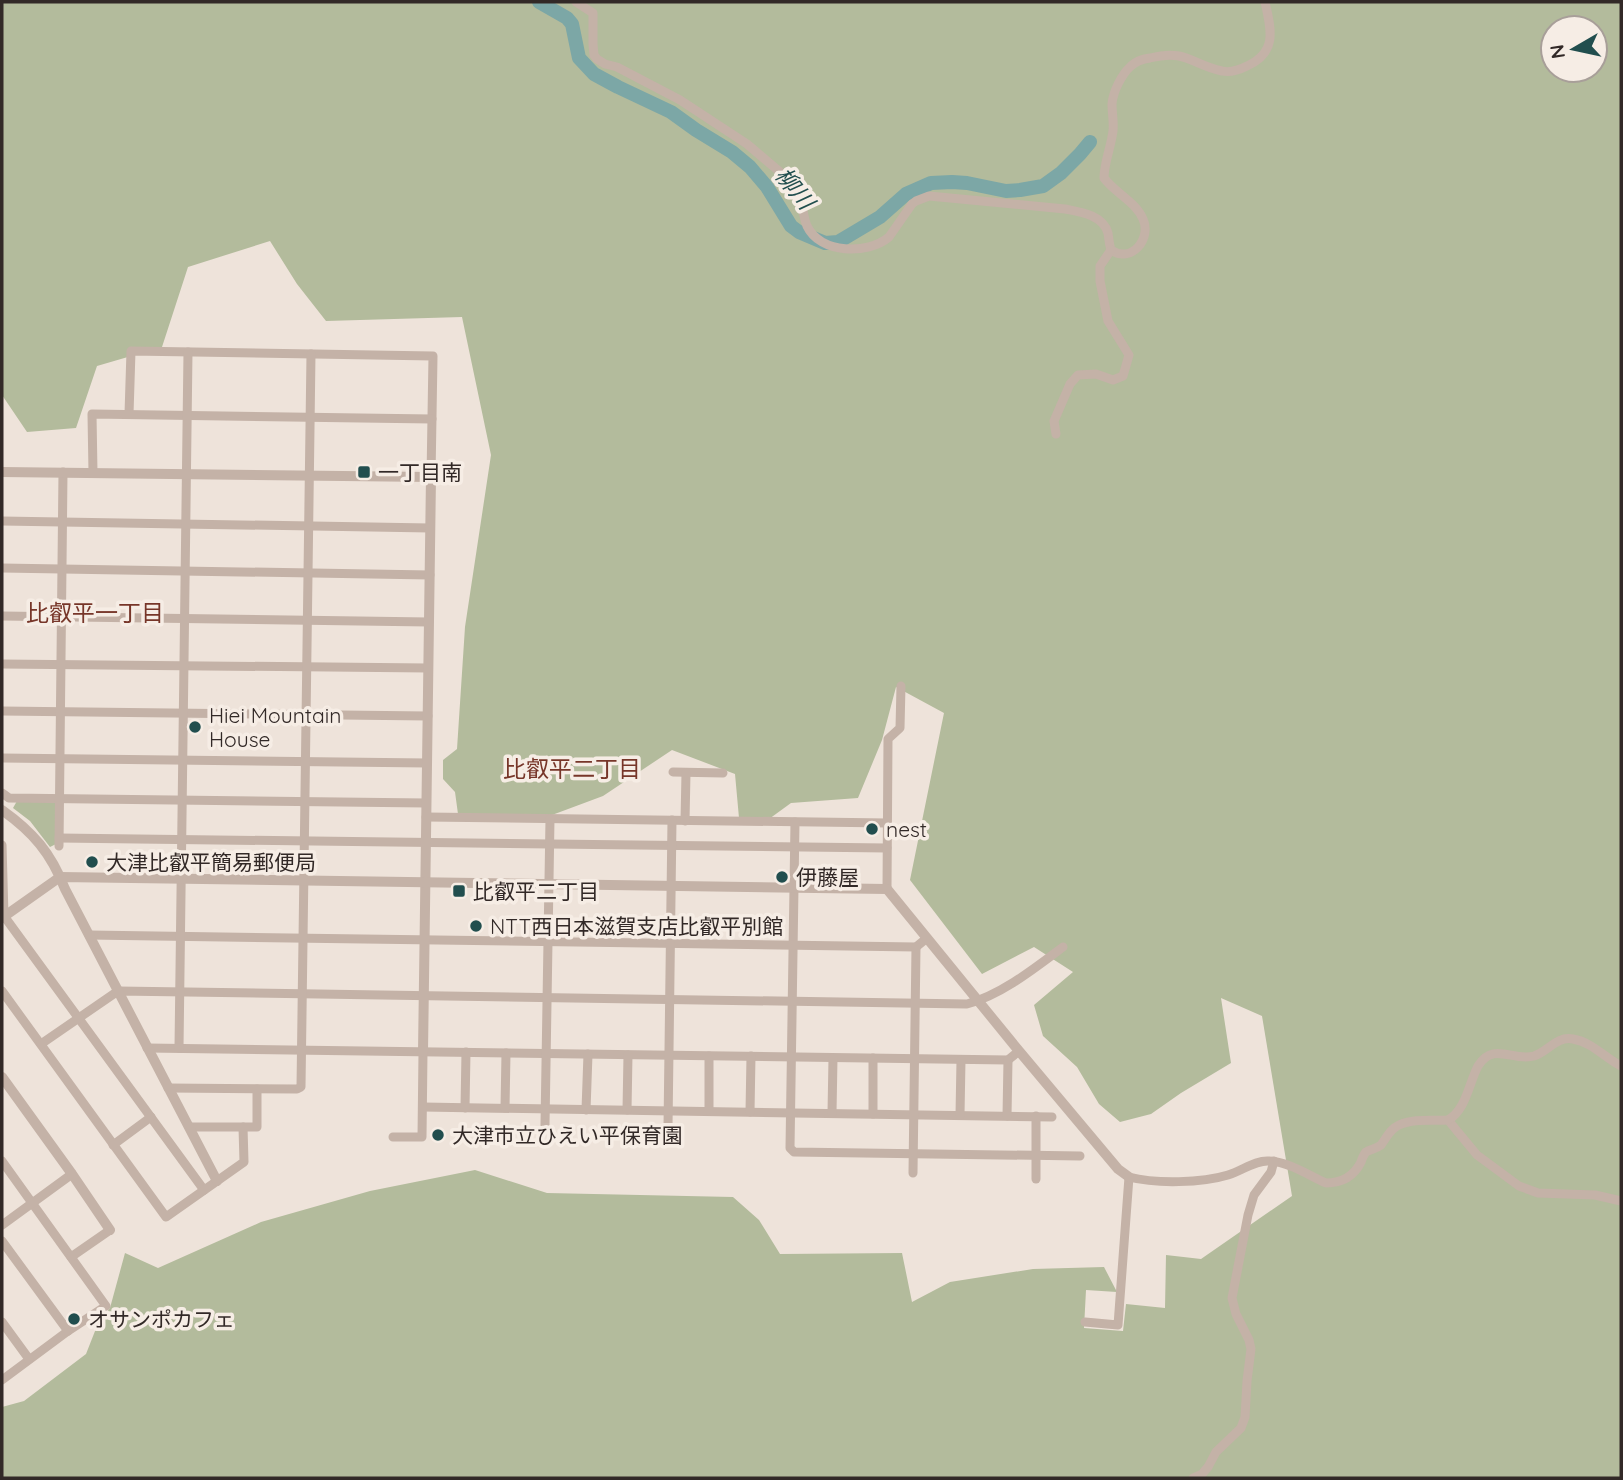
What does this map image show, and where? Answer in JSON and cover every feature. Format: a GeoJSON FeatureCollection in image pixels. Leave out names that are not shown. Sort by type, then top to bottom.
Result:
{"type":"FeatureCollection","features":[{"type":"Feature","properties":{"kind":"street"},"geometry":{"type":"LineString","coordinates":[[576,2],[593,13],[593,44],[597,59],[680,100],[747,144],[799,190],[808,227],[823,242],[843,249],[865,249],[874,246],[889,237],[916,201],[929,196],[1065,209],[1100,221],[1107,229],[1111,250],[1100,266],[1100,281],[1108,321],[1129,355],[1122,376],[1113,380],[1096,374],[1078,375],[1070,384],[1054,421],[1056,434]]}},
{"type":"Feature","properties":{"kind":"street"},"geometry":{"type":"LineString","coordinates":[[1111,250],[1116,253],[1133,252],[1140,246],[1146,225],[1140,214],[1104,178],[1113,130],[1112,100],[1121,79],[1133,64],[1166,54],[1184,56],[1222,71],[1248,66],[1262,56],[1270,41],[1265,2]]}},
{"type":"Feature","properties":{"kind":"street"},"geometry":{"type":"LineString","coordinates":[[129,414],[131,351],[433,356],[422,1138],[394,1137]]}},
{"type":"Feature","properties":{"kind":"street"},"geometry":{"type":"LineString","coordinates":[[179,1048],[188,352]]}},
{"type":"Feature","properties":{"kind":"street"},"geometry":{"type":"LineString","coordinates":[[169,1088],[301,1087],[310,354]]}},
{"type":"Feature","properties":{"kind":"street"},"geometry":{"type":"LineString","coordinates":[[93,473],[92,414],[432,419]]}},
{"type":"Feature","properties":{"kind":"street"},"geometry":{"type":"LineString","coordinates":[[2,472],[431,477]]}},
{"type":"Feature","properties":{"kind":"street"},"geometry":{"type":"LineString","coordinates":[[63,472],[59,842],[182,839],[887,848]]}},
{"type":"Feature","properties":{"kind":"street"},"geometry":{"type":"LineString","coordinates":[[2,521],[430,528]]}},
{"type":"Feature","properties":{"kind":"street"},"geometry":{"type":"LineString","coordinates":[[2,568],[430,575]]}},
{"type":"Feature","properties":{"kind":"street"},"geometry":{"type":"LineString","coordinates":[[2,616],[429,622]]}},
{"type":"Feature","properties":{"kind":"street"},"geometry":{"type":"LineString","coordinates":[[2,664],[428,668]]}},
{"type":"Feature","properties":{"kind":"street"},"geometry":{"type":"LineString","coordinates":[[901,686],[900,728],[888,739],[887,888],[1019,1051],[1118,1169],[1129,1177],[1138,1180],[1206,1180],[1235,1173],[1260,1161],[1274,1161],[1325,1183],[1333,1183],[1351,1176],[1365,1153],[1380,1145],[1398,1125],[1424,1120],[1448,1120],[1460,1110],[1482,1060],[1494,1053],[1532,1056],[1558,1040],[1573,1039],[1593,1047],[1621,1066]]}},
{"type":"Feature","properties":{"kind":"street"},"geometry":{"type":"LineString","coordinates":[[2,711],[428,716]]}},
{"type":"Feature","properties":{"kind":"street"},"geometry":{"type":"LineString","coordinates":[[2,758],[427,763]]}},
{"type":"Feature","properties":{"kind":"street"},"geometry":{"type":"LineString","coordinates":[[673,772],[723,774]]}},
{"type":"Feature","properties":{"kind":"street"},"geometry":{"type":"LineString","coordinates":[[685,821],[687,773]]}},
{"type":"Feature","properties":{"kind":"street"},"geometry":{"type":"LineString","coordinates":[[2,793],[9,798],[426,803]]}},
{"type":"Feature","properties":{"kind":"street"},"geometry":{"type":"LineString","coordinates":[[2,810],[40,843],[57,869],[217,1181]]}},
{"type":"Feature","properties":{"kind":"street"},"geometry":{"type":"LineString","coordinates":[[426,817],[887,823]]}},
{"type":"Feature","properties":{"kind":"street"},"geometry":{"type":"LineString","coordinates":[[545,1125],[550,819]]}},
{"type":"Feature","properties":{"kind":"street"},"geometry":{"type":"LineString","coordinates":[[667,1127],[672,820]]}},
{"type":"Feature","properties":{"kind":"street"},"geometry":{"type":"LineString","coordinates":[[795,822],[790,1148],[794,1152],[1080,1156]]}},
{"type":"Feature","properties":{"kind":"street"},"geometry":{"type":"LineString","coordinates":[[2,845],[3,917],[204,1190]]}},
{"type":"Feature","properties":{"kind":"street"},"geometry":{"type":"LineString","coordinates":[[3,917],[60,877],[887,888]]}},
{"type":"Feature","properties":{"kind":"street"},"geometry":{"type":"LineString","coordinates":[[89,935],[916,947],[927,938]]}},
{"type":"Feature","properties":{"kind":"street"},"geometry":{"type":"LineString","coordinates":[[913,1173],[916,947]]}},
{"type":"Feature","properties":{"kind":"street"},"geometry":{"type":"LineString","coordinates":[[41,1044],[118,991],[967,1004],[978,1001],[1026,975],[1063,947]]}},
{"type":"Feature","properties":{"kind":"street"},"geometry":{"type":"LineString","coordinates":[[2,991],[166,1217],[244,1162],[243,1127]]}},
{"type":"Feature","properties":{"kind":"street"},"geometry":{"type":"LineString","coordinates":[[148,1048],[961,1060],[1008,1060],[1019,1051]]}},
{"type":"Feature","properties":{"kind":"street"},"geometry":{"type":"LineString","coordinates":[[465,1108],[466,1052]]}},
{"type":"Feature","properties":{"kind":"street"},"geometry":{"type":"LineString","coordinates":[[505,1108],[506,1053]]}},
{"type":"Feature","properties":{"kind":"street"},"geometry":{"type":"LineString","coordinates":[[586,1110],[588,1054]]}},
{"type":"Feature","properties":{"kind":"street"},"geometry":{"type":"LineString","coordinates":[[627,1110],[628,1055]]}},
{"type":"Feature","properties":{"kind":"street"},"geometry":{"type":"LineString","coordinates":[[709,1056],[709,1111]]}},
{"type":"Feature","properties":{"kind":"street"},"geometry":{"type":"LineString","coordinates":[[750,1112],[751,1056]]}},
{"type":"Feature","properties":{"kind":"street"},"geometry":{"type":"LineString","coordinates":[[832,1113],[833,1058]]}},
{"type":"Feature","properties":{"kind":"street"},"geometry":{"type":"LineString","coordinates":[[873,1058],[873,1114]]}},
{"type":"Feature","properties":{"kind":"street"},"geometry":{"type":"LineString","coordinates":[[960,1115],[961,1060]]}},
{"type":"Feature","properties":{"kind":"street"},"geometry":{"type":"LineString","coordinates":[[1007,1116],[1008,1060]]}},
{"type":"Feature","properties":{"kind":"street"},"geometry":{"type":"LineString","coordinates":[[2,1077],[110,1230],[71,1257]]}},
{"type":"Feature","properties":{"kind":"street"},"geometry":{"type":"LineString","coordinates":[[189,1127],[257,1127],[257,1089]]}},
{"type":"Feature","properties":{"kind":"street"},"geometry":{"type":"LineString","coordinates":[[423,1107],[1052,1116]]}},
{"type":"Feature","properties":{"kind":"street"},"geometry":{"type":"LineString","coordinates":[[1036,1179],[1037,1116]]}},
{"type":"Feature","properties":{"kind":"street"},"geometry":{"type":"LineString","coordinates":[[113,1145],[151,1117]]}},
{"type":"Feature","properties":{"kind":"street"},"geometry":{"type":"LineString","coordinates":[[1448,1120],[1477,1155],[1519,1186],[1538,1193],[1595,1195],[1621,1201]]}},
{"type":"Feature","properties":{"kind":"street"},"geometry":{"type":"LineString","coordinates":[[2,1161],[106,1306],[2,1380]]}},
{"type":"Feature","properties":{"kind":"street"},"geometry":{"type":"LineString","coordinates":[[1193,1478],[1208,1467],[1216,1451],[1241,1428],[1245,1417],[1251,1349],[1236,1314],[1232,1298],[1233,1288],[1254,1195],[1271,1172],[1274,1161]]}},
{"type":"Feature","properties":{"kind":"street"},"geometry":{"type":"LineString","coordinates":[[2,1225],[72,1174]]}},
{"type":"Feature","properties":{"kind":"street"},"geometry":{"type":"LineString","coordinates":[[1085,1322],[1118,1325],[1129,1177]]}},
{"type":"Feature","properties":{"kind":"street"},"geometry":{"type":"LineString","coordinates":[[2,1241],[68,1331]]}},
{"type":"Feature","properties":{"kind":"street"},"geometry":{"type":"LineString","coordinates":[[2,1322],[29,1359]]}},
{"type":"Feature","properties":{"kind":"green space"},"geometry":{"type":"Polygon","coordinates":[[[2,2],[1621,2],[1621,1478],[2,1478],[2,1407],[24,1401],[86,1354],[97,1326],[110,1308],[125,1253],[158,1268],[261,1222],[370,1191],[475,1170],[547,1193],[733,1197],[759,1220],[780,1254],[902,1253],[912,1302],[950,1282],[1033,1269],[1104,1267],[1117,1292],[1086,1290],[1084,1328],[1123,1331],[1126,1304],[1165,1308],[1166,1255],[1201,1259],[1292,1196],[1262,1016],[1221,998],[1231,1063],[1151,1114],[1120,1122],[1099,1104],[1077,1067],[1043,1036],[1034,1005],[1073,972],[1034,947],[982,974],[910,880],[944,713],[896,687],[882,740],[858,798],[791,803],[769,819],[739,818],[735,774],[672,750],[603,796],[552,815],[458,814],[455,792],[443,779],[443,760],[457,749],[465,627],[491,455],[462,317],[326,321],[297,284],[270,241],[188,267],[162,347],[97,366],[76,428],[27,432],[2,395],[2,2]]]}},
{"type":"Feature","properties":{"kind":"green space"},"geometry":{"type":"Polygon","coordinates":[[[17,801],[56,801],[56,844],[50,847],[30,821],[13,808],[17,801]]]}},
{"type":"Feature","properties":{"kind":"waterway","name":"柳川"},"geometry":{"type":"LineString","coordinates":[[539,2],[567,18],[572,24],[579,58],[594,74],[671,112],[732,152],[750,167],[767,187],[791,226],[825,243],[838,242],[880,217],[906,194],[931,183],[967,183],[1006,191],[1043,186],[1061,173],[1090,142]]}},
{"type":"Feature","properties":{"kind":"place","name":"一丁目南"},"geometry":{"type":"Point","coordinates":[364,472]}},
{"type":"Feature","properties":{"kind":"place","name":"Hiei Mountain House"},"geometry":{"type":"Point","coordinates":[195,727]}},
{"type":"Feature","properties":{"kind":"place","name":"nest"},"geometry":{"type":"Point","coordinates":[872,829]}},
{"type":"Feature","properties":{"kind":"place","name":"大津比叡平簡易郵便局"},"geometry":{"type":"Point","coordinates":[92,862]}},
{"type":"Feature","properties":{"kind":"place","name":"伊藤屋"},"geometry":{"type":"Point","coordinates":[782,877]}},
{"type":"Feature","properties":{"kind":"place","name":"比叡平二丁目"},"geometry":{"type":"Point","coordinates":[459,891]}},
{"type":"Feature","properties":{"kind":"place","name":"NTT西日本滋賀支店比叡平別館"},"geometry":{"type":"Point","coordinates":[476,926]}},
{"type":"Feature","properties":{"kind":"place","name":"大津市立ひえい平保育園"},"geometry":{"type":"Point","coordinates":[438,1135]}},
{"type":"Feature","properties":{"kind":"place","name":"オサンポカフェ"},"geometry":{"type":"Point","coordinates":[74,1319]}},
{"type":"Feature","properties":{"kind":"district","name":"比叡平一丁目"},"geometry":{"type":"Point","coordinates":[95,612]}},
{"type":"Feature","properties":{"kind":"district","name":"比叡平二丁目"},"geometry":{"type":"Point","coordinates":[572,768]}}]}
